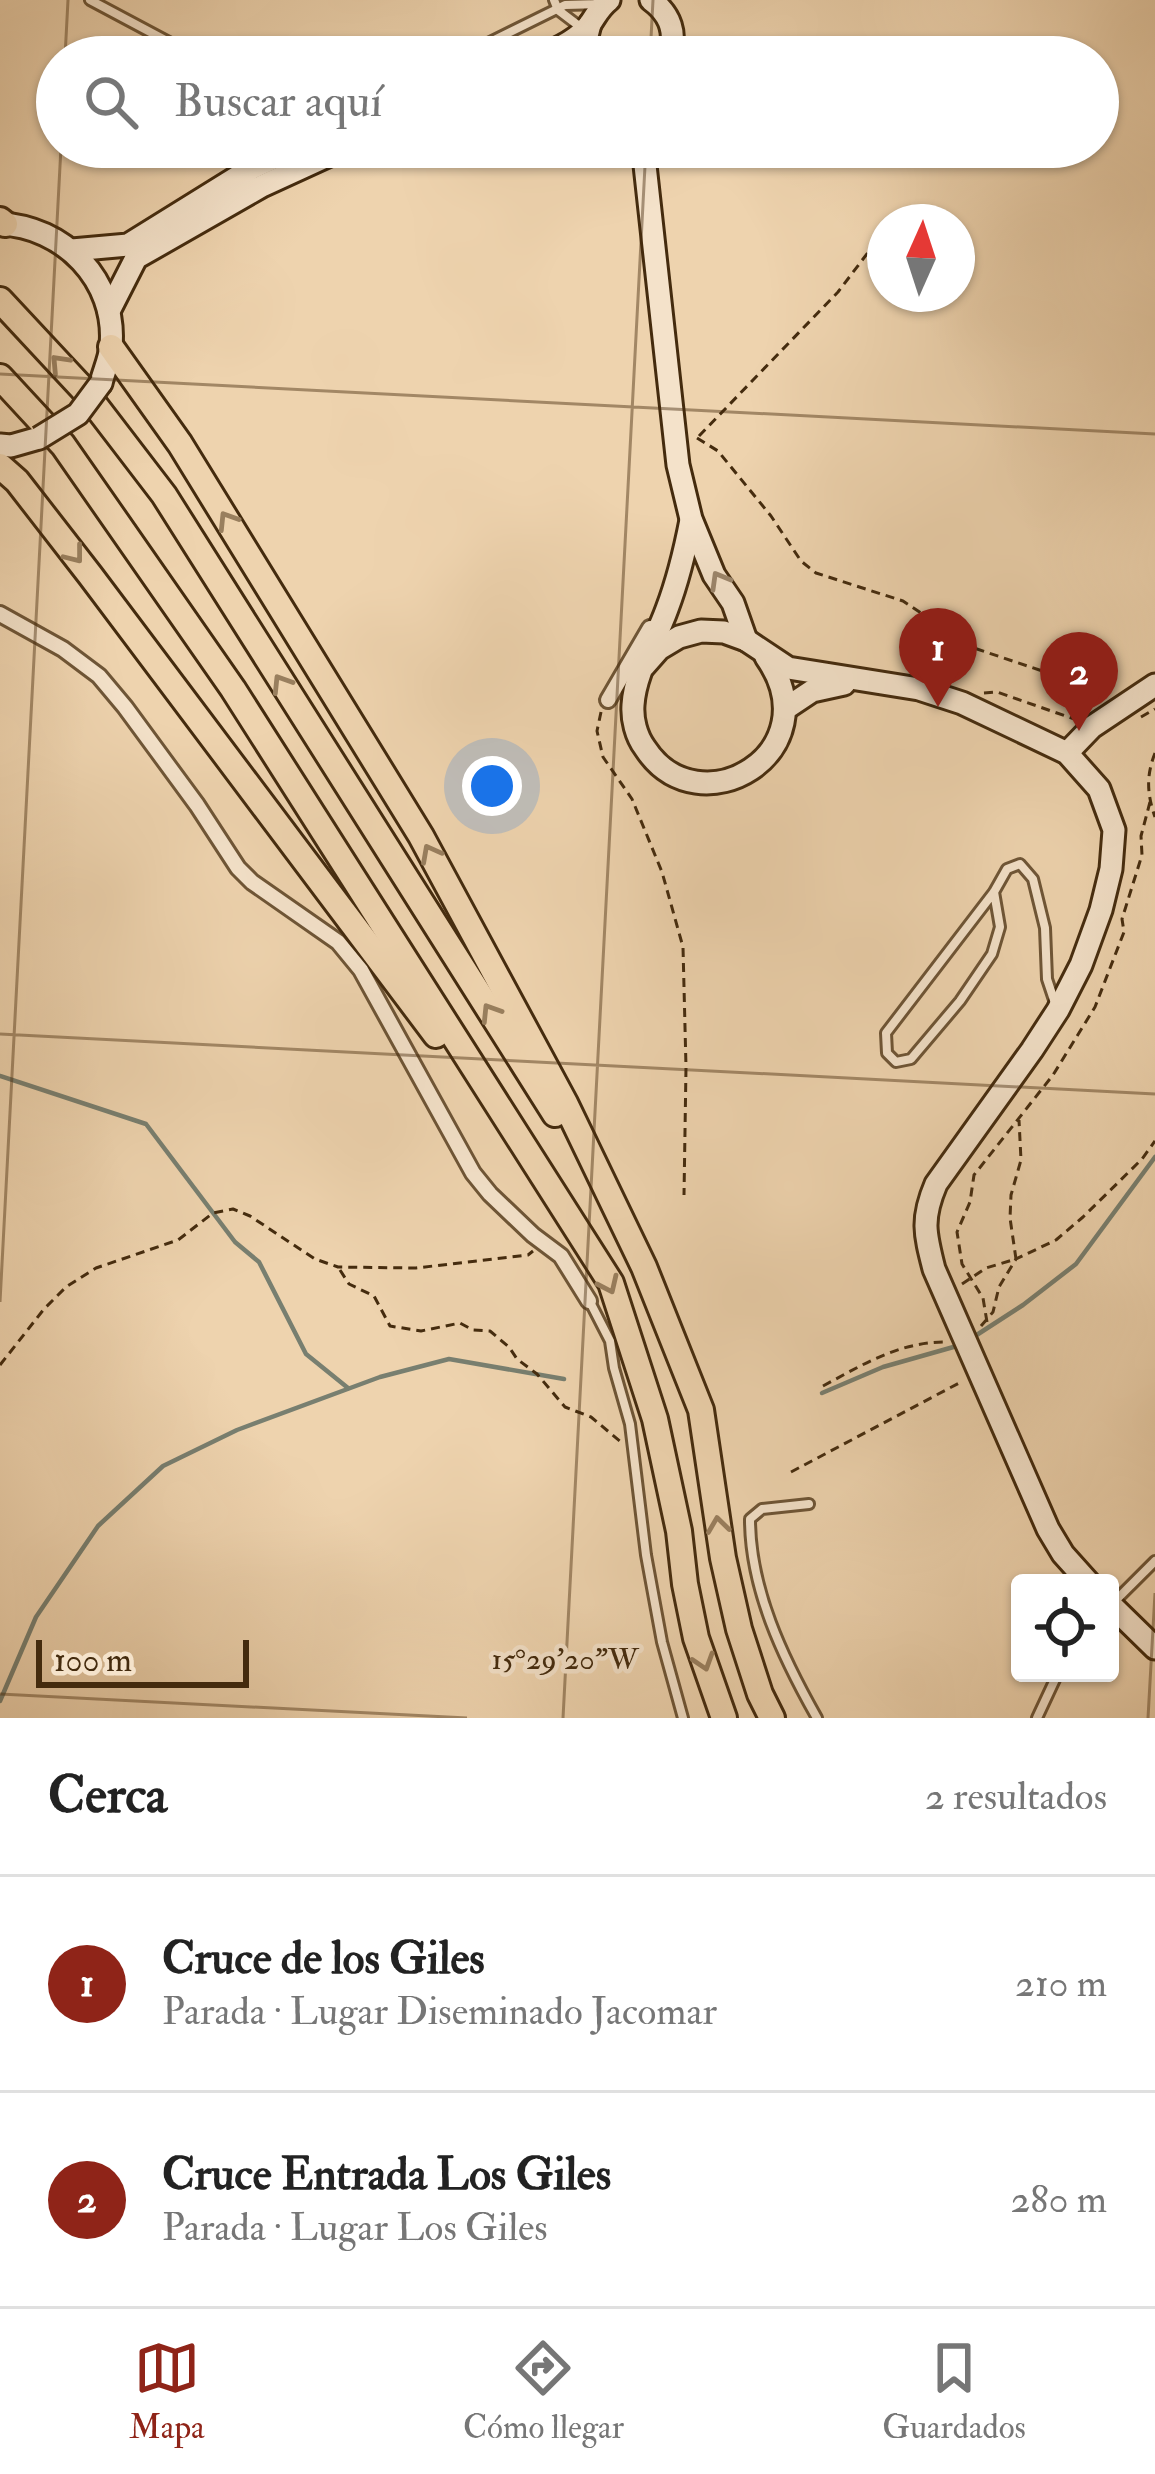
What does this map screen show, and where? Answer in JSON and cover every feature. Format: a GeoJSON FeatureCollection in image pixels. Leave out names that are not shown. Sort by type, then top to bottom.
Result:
{"type":"FeatureCollection","features":[{"type":"Feature","properties":{"kind":"highway"},"geometry":{"type":"LineString","coordinates":[[0,300],[82,388],[164,495],[620,1217]]}},
{"type":"Feature","properties":{"kind":"highway"},"geometry":{"type":"LineString","coordinates":[[111,347],[180,444],[421,836],[565,1103],[620,1217],[701,1410],[739,1629],[772,1718]]}},
{"type":"Feature","properties":{"kind":"highway"},"geometry":{"type":"LineString","coordinates":[[0,377],[62,445],[233,689],[611,1283],[655,1419],[696,1638],[724,1718]]}},
{"type":"Feature","properties":{"kind":"highway"},"geometry":{"type":"LineString","coordinates":[[0,466],[91,575],[549,1185]]}},
{"type":"Feature","properties":{"kind":"main road"},"geometry":{"type":"LineString","coordinates":[[651,0],[670,20],[673,36]]}},
{"type":"Feature","properties":{"kind":"main road"},"geometry":{"type":"LineString","coordinates":[[589,36],[606,2]]}},
{"type":"Feature","properties":{"kind":"main road"},"geometry":{"type":"LineString","coordinates":[[72,250],[128,245],[252,168]]}},
{"type":"Feature","properties":{"kind":"main road"},"geometry":{"type":"LineString","coordinates":[[109,311],[136,258],[301,168]]}},
{"type":"Feature","properties":{"kind":"main road"},"geometry":{"type":"LineString","coordinates":[[645,168],[678,465],[691,519],[714,575],[755,647],[777,673],[785,709],[774,747],[757,766],[734,779],[708,783],[682,778],[659,765],[635,730],[632,709],[680,571],[691,519]]}},
{"type":"Feature","properties":{"kind":"main road"},"geometry":{"type":"LineString","coordinates":[[0,445],[39,438],[79,414],[100,383],[111,347],[109,311],[95,278],[72,250],[41,231],[2,223]]}},
{"type":"Feature","properties":{"kind":"main road"},"geometry":{"type":"LineString","coordinates":[[640,676],[659,649],[679,637],[724,632],[788,668],[919,689],[962,703],[1067,753],[1100,789],[1114,830],[1112,869],[1082,964],[1058,1010],[936,1184],[924,1228],[934,1269],[1048,1529],[1081,1574]]}},
{"type":"Feature","properties":{"kind":"main road"},"geometry":{"type":"LineString","coordinates":[[785,709],[812,691],[836,684],[879,684]]}},
{"type":"Feature","properties":{"kind":"main road"},"geometry":{"type":"LineString","coordinates":[[1067,753],[1092,727],[1155,685]]}},
{"type":"Feature","properties":{"kind":"main road"},"geometry":{"type":"LineString","coordinates":[[1119,1613],[1155,1648]]}},
{"type":"Feature","properties":{"kind":"street"},"geometry":{"type":"LineString","coordinates":[[608,700],[674,587]]}},
{"type":"Feature","properties":{"kind":"street"},"geometry":{"type":"LineString","coordinates":[[0,614],[99,676],[197,805],[238,868],[338,941],[361,970],[473,1173],[490,1194],[561,1256],[589,1301]]}},
{"type":"Feature","properties":{"kind":"street"},"geometry":{"type":"LineString","coordinates":[[608,700],[640,676]]}},
{"type":"Feature","properties":{"kind":"lane"},"geometry":{"type":"LineString","coordinates":[[90,0],[157,36]]}},
{"type":"Feature","properties":{"kind":"lane"},"geometry":{"type":"LineString","coordinates":[[502,36],[556,5],[606,2]]}},
{"type":"Feature","properties":{"kind":"lane"},"geometry":{"type":"LineString","coordinates":[[556,5],[587,36]]}},
{"type":"Feature","properties":{"kind":"lane"},"geometry":{"type":"LineString","coordinates":[[994,892],[1000,927],[992,955],[911,1058],[896,1062],[887,1052],[886,1033],[1007,869],[1020,865],[1033,879],[1045,928],[1047,979],[1058,1010]]}},
{"type":"Feature","properties":{"kind":"lane"},"geometry":{"type":"LineString","coordinates":[[589,1301],[610,1341],[630,1424],[662,1642],[683,1718]]}},
{"type":"Feature","properties":{"kind":"lane"},"geometry":{"type":"LineString","coordinates":[[808,1504],[762,1509],[750,1519],[750,1543],[786,1664],[817,1718]]}},
{"type":"Feature","properties":{"kind":"lane"},"geometry":{"type":"LineString","coordinates":[[1119,1596],[1155,1562]]}},
{"type":"Feature","properties":{"kind":"lane"},"geometry":{"type":"LineString","coordinates":[[1037,1718],[1054,1682]]}},
{"type":"Feature","properties":{"kind":"path"},"geometry":{"type":"LineString","coordinates":[[867,254],[838,292],[697,438],[718,451],[801,561],[816,573],[903,601],[974,648],[1072,681],[1083,696],[1083,713],[1076,720],[997,692],[976,694],[962,703]]}},
{"type":"Feature","properties":{"kind":"path"},"geometry":{"type":"LineString","coordinates":[[608,700],[597,731],[603,757],[632,800],[662,872],[683,947],[684,1195]]}},
{"type":"Feature","properties":{"kind":"path"},"geometry":{"type":"LineString","coordinates":[[1155,753],[1147,774],[1155,817]]}},
{"type":"Feature","properties":{"kind":"path"},"geometry":{"type":"LineString","coordinates":[[987,1322],[983,1298],[962,1264],[957,1232],[970,1202],[974,1175],[1053,1075],[1095,1007],[1124,932],[1122,919],[1142,855],[1141,836],[1150,802]]}},
{"type":"Feature","properties":{"kind":"path"},"geometry":{"type":"LineString","coordinates":[[968,1333],[987,1322],[999,1287],[1016,1259],[1010,1218],[1021,1160],[1019,1118]]}},
{"type":"Feature","properties":{"kind":"path"},"geometry":{"type":"LineString","coordinates":[[945,1294],[986,1268],[1056,1240],[1155,1141]]}},
{"type":"Feature","properties":{"kind":"path"},"geometry":{"type":"LineString","coordinates":[[0,1365],[67,1286],[97,1268],[178,1240],[213,1213],[233,1209],[250,1216],[315,1259],[338,1267],[416,1268],[528,1255],[545,1244]]}},
{"type":"Feature","properties":{"kind":"path"},"geometry":{"type":"LineString","coordinates":[[338,1267],[350,1285],[374,1296],[390,1326],[421,1331],[460,1323],[473,1330],[490,1330],[565,1407],[591,1418],[621,1442],[626,1471],[634,1472]]}},
{"type":"Feature","properties":{"kind":"path"},"geometry":{"type":"LineString","coordinates":[[823,1386],[877,1357],[921,1342],[953,1342]]}},
{"type":"Feature","properties":{"kind":"path"},"geometry":{"type":"LineString","coordinates":[[790,1472],[979,1372]]}},
{"type":"Feature","properties":{"kind":"waterway"},"geometry":{"type":"LineString","coordinates":[[0,1076],[146,1124],[235,1242],[259,1262],[306,1354],[348,1388]]}},
{"type":"Feature","properties":{"kind":"waterway"},"geometry":{"type":"LineString","coordinates":[[972,1338],[1076,1264],[1155,1157]]}},
{"type":"Feature","properties":{"kind":"waterway"},"geometry":{"type":"LineString","coordinates":[[822,1393],[883,1367],[957,1346]]}},
{"type":"Feature","properties":{"kind":"waterway"},"geometry":{"type":"LineString","coordinates":[[0,1701],[36,1617],[98,1526],[163,1466],[237,1430],[380,1377],[449,1359],[564,1379]]}},
{"type":"Feature","properties":{"kind":"place","name":"Cruce de los Giles"},"geometry":{"type":"Point","coordinates":[938,707]}},
{"type":"Feature","properties":{"kind":"place","name":"Cruce Entrada Los Giles"},"geometry":{"type":"Point","coordinates":[1079,731]}}]}
